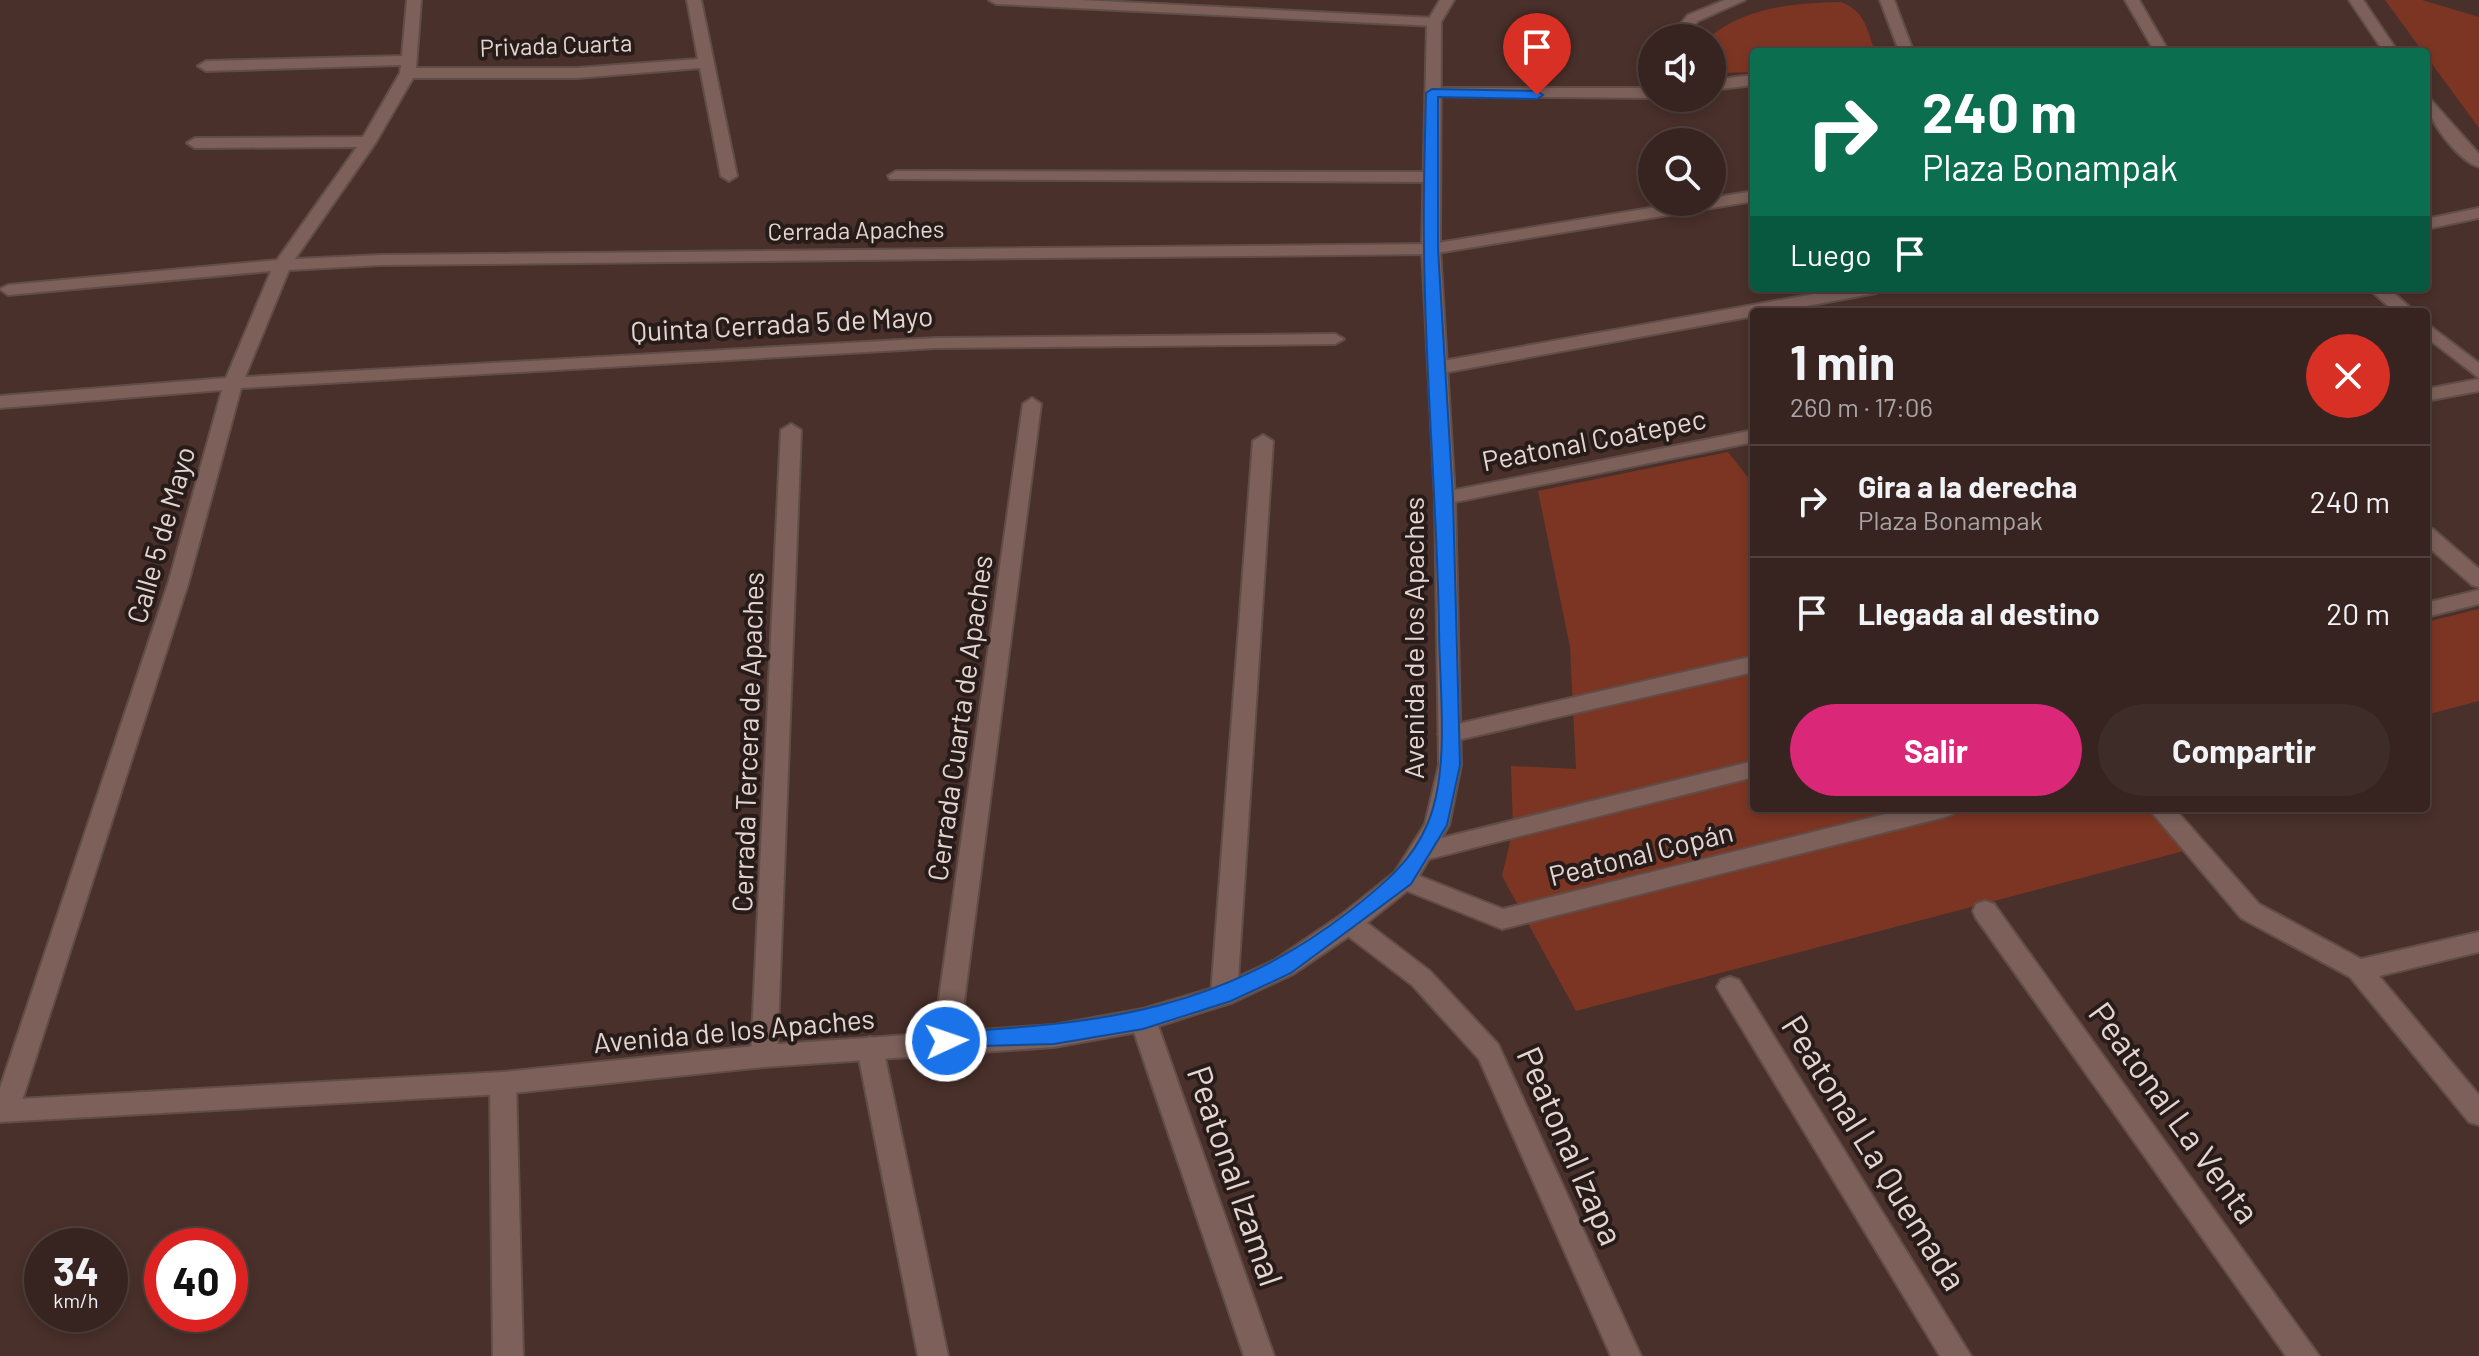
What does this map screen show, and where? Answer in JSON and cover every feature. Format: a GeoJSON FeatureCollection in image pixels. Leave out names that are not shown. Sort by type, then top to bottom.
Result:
{"type":"FeatureCollection","features":[{"type":"Feature","properties":{"kind":"street","name":"Calle 5 de Mayo"},"geometry":{"type":"LineString","coordinates":[[3,1111],[178,584],[233,383],[282,265],[368,142],[408,66],[414,0]]}},
{"type":"Feature","properties":{"kind":"street"},"geometry":{"type":"LineString","coordinates":[[694,0],[704,63],[729,176]]}},
{"type":"Feature","properties":{"kind":"street"},"geometry":{"type":"LineString","coordinates":[[996,0],[1434,22]]}},
{"type":"Feature","properties":{"kind":"street","name":"Avenida de los Apaches"},"geometry":{"type":"LineString","coordinates":[[3,1111],[503,1083],[764,1056],[946,1041],[1054,1036],[1143,1020],[1224,995],[1284,967],[1349,923],[1404,879],[1437,825],[1450,765],[1445,498],[1431,249],[1434,22],[1447,0]]}},
{"type":"Feature","properties":{"kind":"street"},"geometry":{"type":"LineString","coordinates":[[1688,24],[1693,18],[1738,0]]}},
{"type":"Feature","properties":{"kind":"street"},"geometry":{"type":"LineString","coordinates":[[1887,0],[1905,48]]}},
{"type":"Feature","properties":{"kind":"street"},"geometry":{"type":"LineString","coordinates":[[2132,0],[2160,48]]}},
{"type":"Feature","properties":{"kind":"street"},"geometry":{"type":"LineString","coordinates":[[2356,0],[2388,48]]}},
{"type":"Feature","properties":{"kind":"street","name":"Privada Cuarta"},"geometry":{"type":"LineString","coordinates":[[206,66],[408,66],[577,73],[704,63]]}},
{"type":"Feature","properties":{"kind":"street"},"geometry":{"type":"LineString","coordinates":[[1726,83],[1750,80]]}},
{"type":"Feature","properties":{"kind":"street"},"geometry":{"type":"LineString","coordinates":[[1432,93],[1638,93]]}},
{"type":"Feature","properties":{"kind":"street"},"geometry":{"type":"LineString","coordinates":[[2430,108],[2460,145],[2479,162]]}},
{"type":"Feature","properties":{"kind":"street"},"geometry":{"type":"LineString","coordinates":[[195,143],[368,142]]}},
{"type":"Feature","properties":{"kind":"street"},"geometry":{"type":"LineString","coordinates":[[896,176],[1431,177]]}},
{"type":"Feature","properties":{"kind":"street","name":"Cerrada Apaches"},"geometry":{"type":"LineString","coordinates":[[8,290],[282,265],[381,260],[1431,249],[1750,197]]}},
{"type":"Feature","properties":{"kind":"street"},"geometry":{"type":"LineString","coordinates":[[2430,223],[2479,213]]}},
{"type":"Feature","properties":{"kind":"street"},"geometry":{"type":"LineString","coordinates":[[1766,308],[1854,292]]}},
{"type":"Feature","properties":{"kind":"street"},"geometry":{"type":"LineString","coordinates":[[2382,292],[2400,308]]}},
{"type":"Feature","properties":{"kind":"street"},"geometry":{"type":"LineString","coordinates":[[1437,368],[1750,311]]}},
{"type":"Feature","properties":{"kind":"street"},"geometry":{"type":"LineString","coordinates":[[2430,331],[2479,372]]}},
{"type":"Feature","properties":{"kind":"street","name":"Quinta Cerrada 5 de Mayo"},"geometry":{"type":"LineString","coordinates":[[0,402],[233,383],[936,343],[1335,339]]}},
{"type":"Feature","properties":{"kind":"street"},"geometry":{"type":"LineString","coordinates":[[2430,394],[2479,385]]}},
{"type":"Feature","properties":{"kind":"street","name":"Cerrada Cuarta de Apaches"},"geometry":{"type":"LineString","coordinates":[[946,1041],[1032,404]]}},
{"type":"Feature","properties":{"kind":"street","name":"Cerrada Tercera de Apaches"},"geometry":{"type":"LineString","coordinates":[[764,1056],[791,430]]}},
{"type":"Feature","properties":{"kind":"street","name":"Peatonal Coatepec"},"geometry":{"type":"LineString","coordinates":[[1445,498],[1750,437]]}},
{"type":"Feature","properties":{"kind":"street"},"geometry":{"type":"LineString","coordinates":[[1224,995],[1263,441]]}},
{"type":"Feature","properties":{"kind":"street"},"geometry":{"type":"LineString","coordinates":[[2430,537],[2479,580]]}},
{"type":"Feature","properties":{"kind":"street"},"geometry":{"type":"LineString","coordinates":[[2430,609],[2479,597]]}},
{"type":"Feature","properties":{"kind":"street"},"geometry":{"type":"LineString","coordinates":[[1449,734],[1750,665]]}},
{"type":"Feature","properties":{"kind":"street","name":"Peatonal Copán"},"geometry":{"type":"LineString","coordinates":[[1421,852],[1750,770]]}},
{"type":"Feature","properties":{"kind":"street","name":"Peatonal Copán"},"geometry":{"type":"LineString","coordinates":[[1404,879],[1502,919],[1929,812]]}},
{"type":"Feature","properties":{"kind":"street"},"geometry":{"type":"LineString","coordinates":[[2163,812],[2250,911],[2359,970],[2479,1114]]}},
{"type":"Feature","properties":{"kind":"street","name":"Peatonal La Venta"},"geometry":{"type":"LineString","coordinates":[[1985,911],[2304,1356]]}},
{"type":"Feature","properties":{"kind":"street","name":"Peatonal Izapa"},"geometry":{"type":"LineString","coordinates":[[1349,923],[1421,978],[1489,1052],[1626,1356]]}},
{"type":"Feature","properties":{"kind":"street"},"geometry":{"type":"LineString","coordinates":[[2359,970],[2479,942]]}},
{"type":"Feature","properties":{"kind":"street","name":"Peatonal La Quemada"},"geometry":{"type":"LineString","coordinates":[[1730,987],[1956,1356]]}},
{"type":"Feature","properties":{"kind":"street","name":"Peatonal Izamal"},"geometry":{"type":"LineString","coordinates":[[1143,1020],[1259,1356]]}},
{"type":"Feature","properties":{"kind":"street"},"geometry":{"type":"LineString","coordinates":[[870,1048],[933,1356]]}},
{"type":"Feature","properties":{"kind":"street"},"geometry":{"type":"LineString","coordinates":[[503,1083],[508,1356]]}},
{"type":"Feature","properties":{"kind":"shaded area"},"geometry":{"type":"Polygon","coordinates":[[[2385,0],[2422,0],[2479,17],[2479,128],[2430,61],[2430,48],[2420,48],[2385,0]]]}},
{"type":"Feature","properties":{"kind":"shaded area"},"geometry":{"type":"Polygon","coordinates":[[[1841,2],[1860,16],[1874,48],[1750,48],[1750,72],[1726,73],[1726,26],[1772,8],[1841,2]]]}},
{"type":"Feature","properties":{"kind":"shaded area"},"geometry":{"type":"Polygon","coordinates":[[[1728,452],[1750,480],[1750,812],[2164,812],[2195,848],[1576,1011],[1502,876],[1513,829],[1511,766],[1576,769],[1570,647],[1538,491],[1728,452]]]}},
{"type":"Feature","properties":{"kind":"shaded area"},"geometry":{"type":"Polygon","coordinates":[[[2479,609],[2479,701],[2430,714],[2430,621],[2479,609]]]}},
{"type":"Feature","properties":{"kind":"route"},"geometry":{"type":"LineString","coordinates":[[946,1041],[1054,1036],[1143,1020],[1224,995],[1284,967],[1349,923],[1404,879],[1421,852],[1437,825],[1450,765],[1445,498],[1431,249],[1432,93],[1537,95]]}}]}
